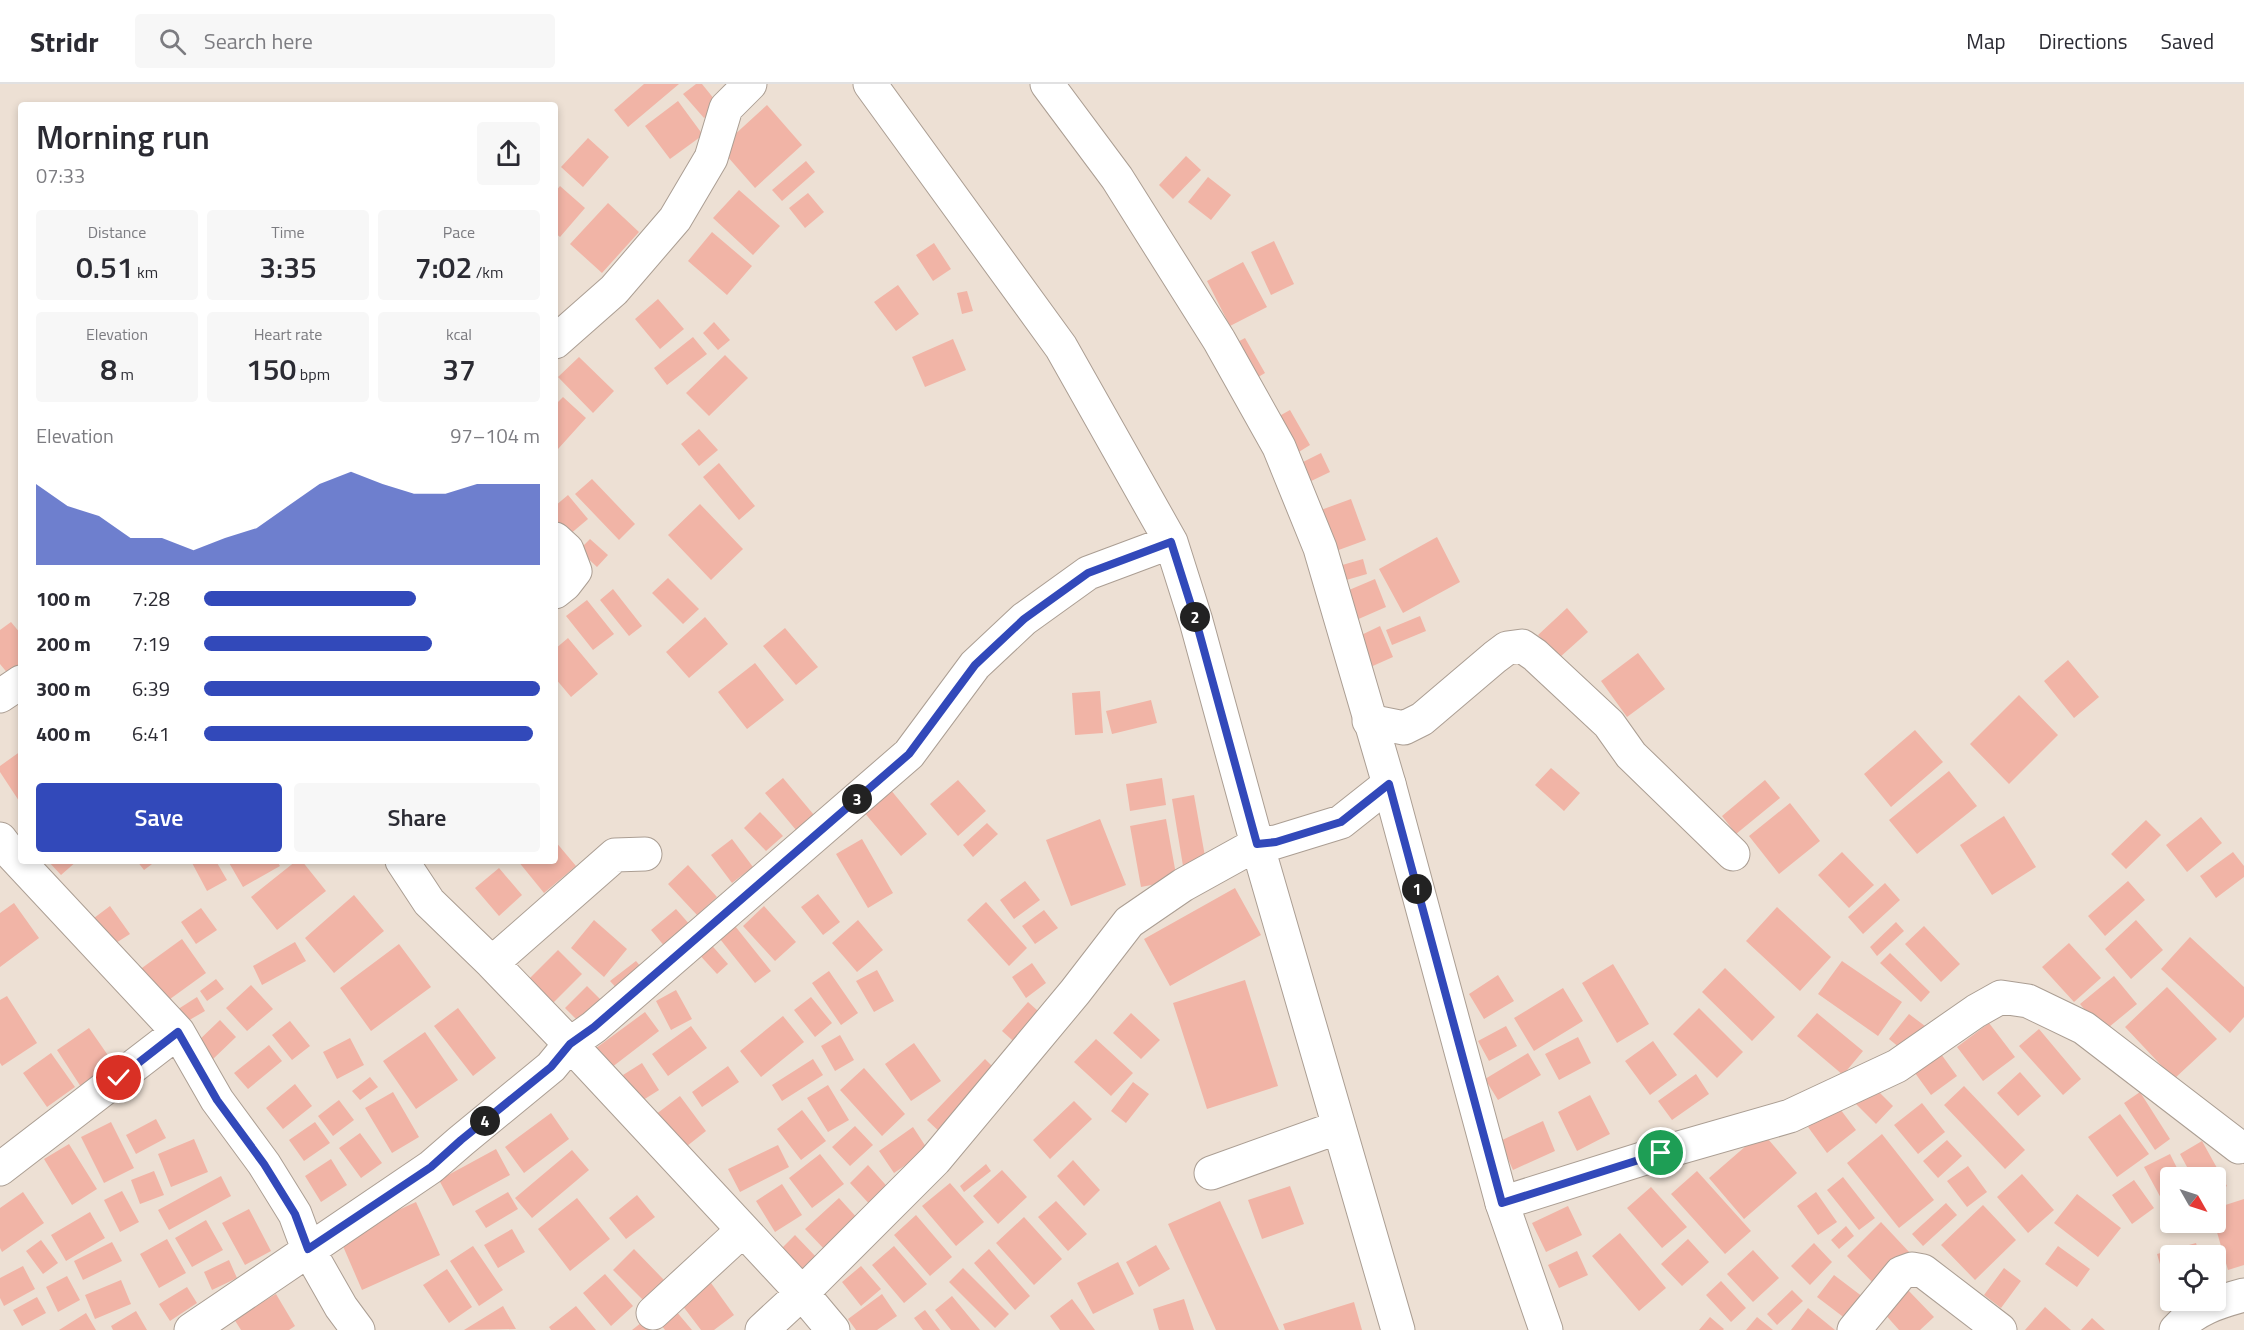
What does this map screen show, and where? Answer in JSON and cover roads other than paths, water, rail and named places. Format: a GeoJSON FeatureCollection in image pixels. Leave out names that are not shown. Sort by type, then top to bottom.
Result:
{"type":"FeatureCollection","features":[{"type":"Feature","properties":{"kind":"street"},"geometry":{"type":"LineString","coordinates":[[558,339],[614,290],[675,219],[711,158],[726,108],[750,84]]}},
{"type":"Feature","properties":{"kind":"street"},"geometry":{"type":"LineString","coordinates":[[870,84],[1061,347],[1171,542],[1267,843],[1339,1127],[1398,1330]]}},
{"type":"Feature","properties":{"kind":"street"},"geometry":{"type":"LineString","coordinates":[[1047,84],[1124,189],[1219,340],[1279,447],[1320,548],[1389,784],[1502,1203],[1546,1330]]}},
{"type":"Feature","properties":{"kind":"street"},"geometry":{"type":"LineString","coordinates":[[558,542],[567,550],[575,571],[558,590]]}},
{"type":"Feature","properties":{"kind":"street"},"geometry":{"type":"LineString","coordinates":[[190,1330],[431,1167],[551,1067],[570,1044],[594,1027],[909,754],[975,665],[1024,619],[1088,573],[1171,542]]}},
{"type":"Feature","properties":{"kind":"street"},"geometry":{"type":"LineString","coordinates":[[1369,721],[1404,728],[1422,720],[1495,657],[1508,648],[1522,645],[1609,724],[1631,755],[1733,854]]}},
{"type":"Feature","properties":{"kind":"street"},"geometry":{"type":"LineString","coordinates":[[0,696],[18,684]]}},
{"type":"Feature","properties":{"kind":"street"},"geometry":{"type":"LineString","coordinates":[[762,1330],[935,1160],[1075,992],[1129,922],[1183,885],[1267,843],[1341,822],[1389,784]]}},
{"type":"Feature","properties":{"kind":"street"},"geometry":{"type":"LineString","coordinates":[[0,839],[18,859]]}},
{"type":"Feature","properties":{"kind":"street"},"geometry":{"type":"LineString","coordinates":[[492,963],[615,855],[645,854]]}},
{"type":"Feature","properties":{"kind":"street"},"geometry":{"type":"LineString","coordinates":[[23,864],[178,1032],[217,1100],[264,1164],[289,1204],[308,1249],[341,1306],[358,1330]]}},
{"type":"Feature","properties":{"kind":"street"},"geometry":{"type":"LineString","coordinates":[[404,864],[429,902],[570,1044],[802,1293],[833,1330]]}},
{"type":"Feature","properties":{"kind":"street"},"geometry":{"type":"LineString","coordinates":[[1502,1203],[1661,1153],[1790,1116],[1897,1066],[1976,1011],[2001,997],[2028,1001],[2084,1028],[2239,1147]]}},
{"type":"Feature","properties":{"kind":"street"},"geometry":{"type":"LineString","coordinates":[[0,1169],[178,1032]]}},
{"type":"Feature","properties":{"kind":"street"},"geometry":{"type":"LineString","coordinates":[[1211,1173],[1339,1127]]}},
{"type":"Feature","properties":{"kind":"street"},"geometry":{"type":"LineString","coordinates":[[653,1313],[743,1230]]}},
{"type":"Feature","properties":{"kind":"street"},"geometry":{"type":"LineString","coordinates":[[1854,1330],[1901,1273],[1912,1269],[1918,1269],[1931,1277],[2000,1330]]}},
{"type":"Feature","properties":{"kind":"street"},"geometry":{"type":"LineString","coordinates":[[2176,1330],[2198,1311],[2244,1296]]}}]}
